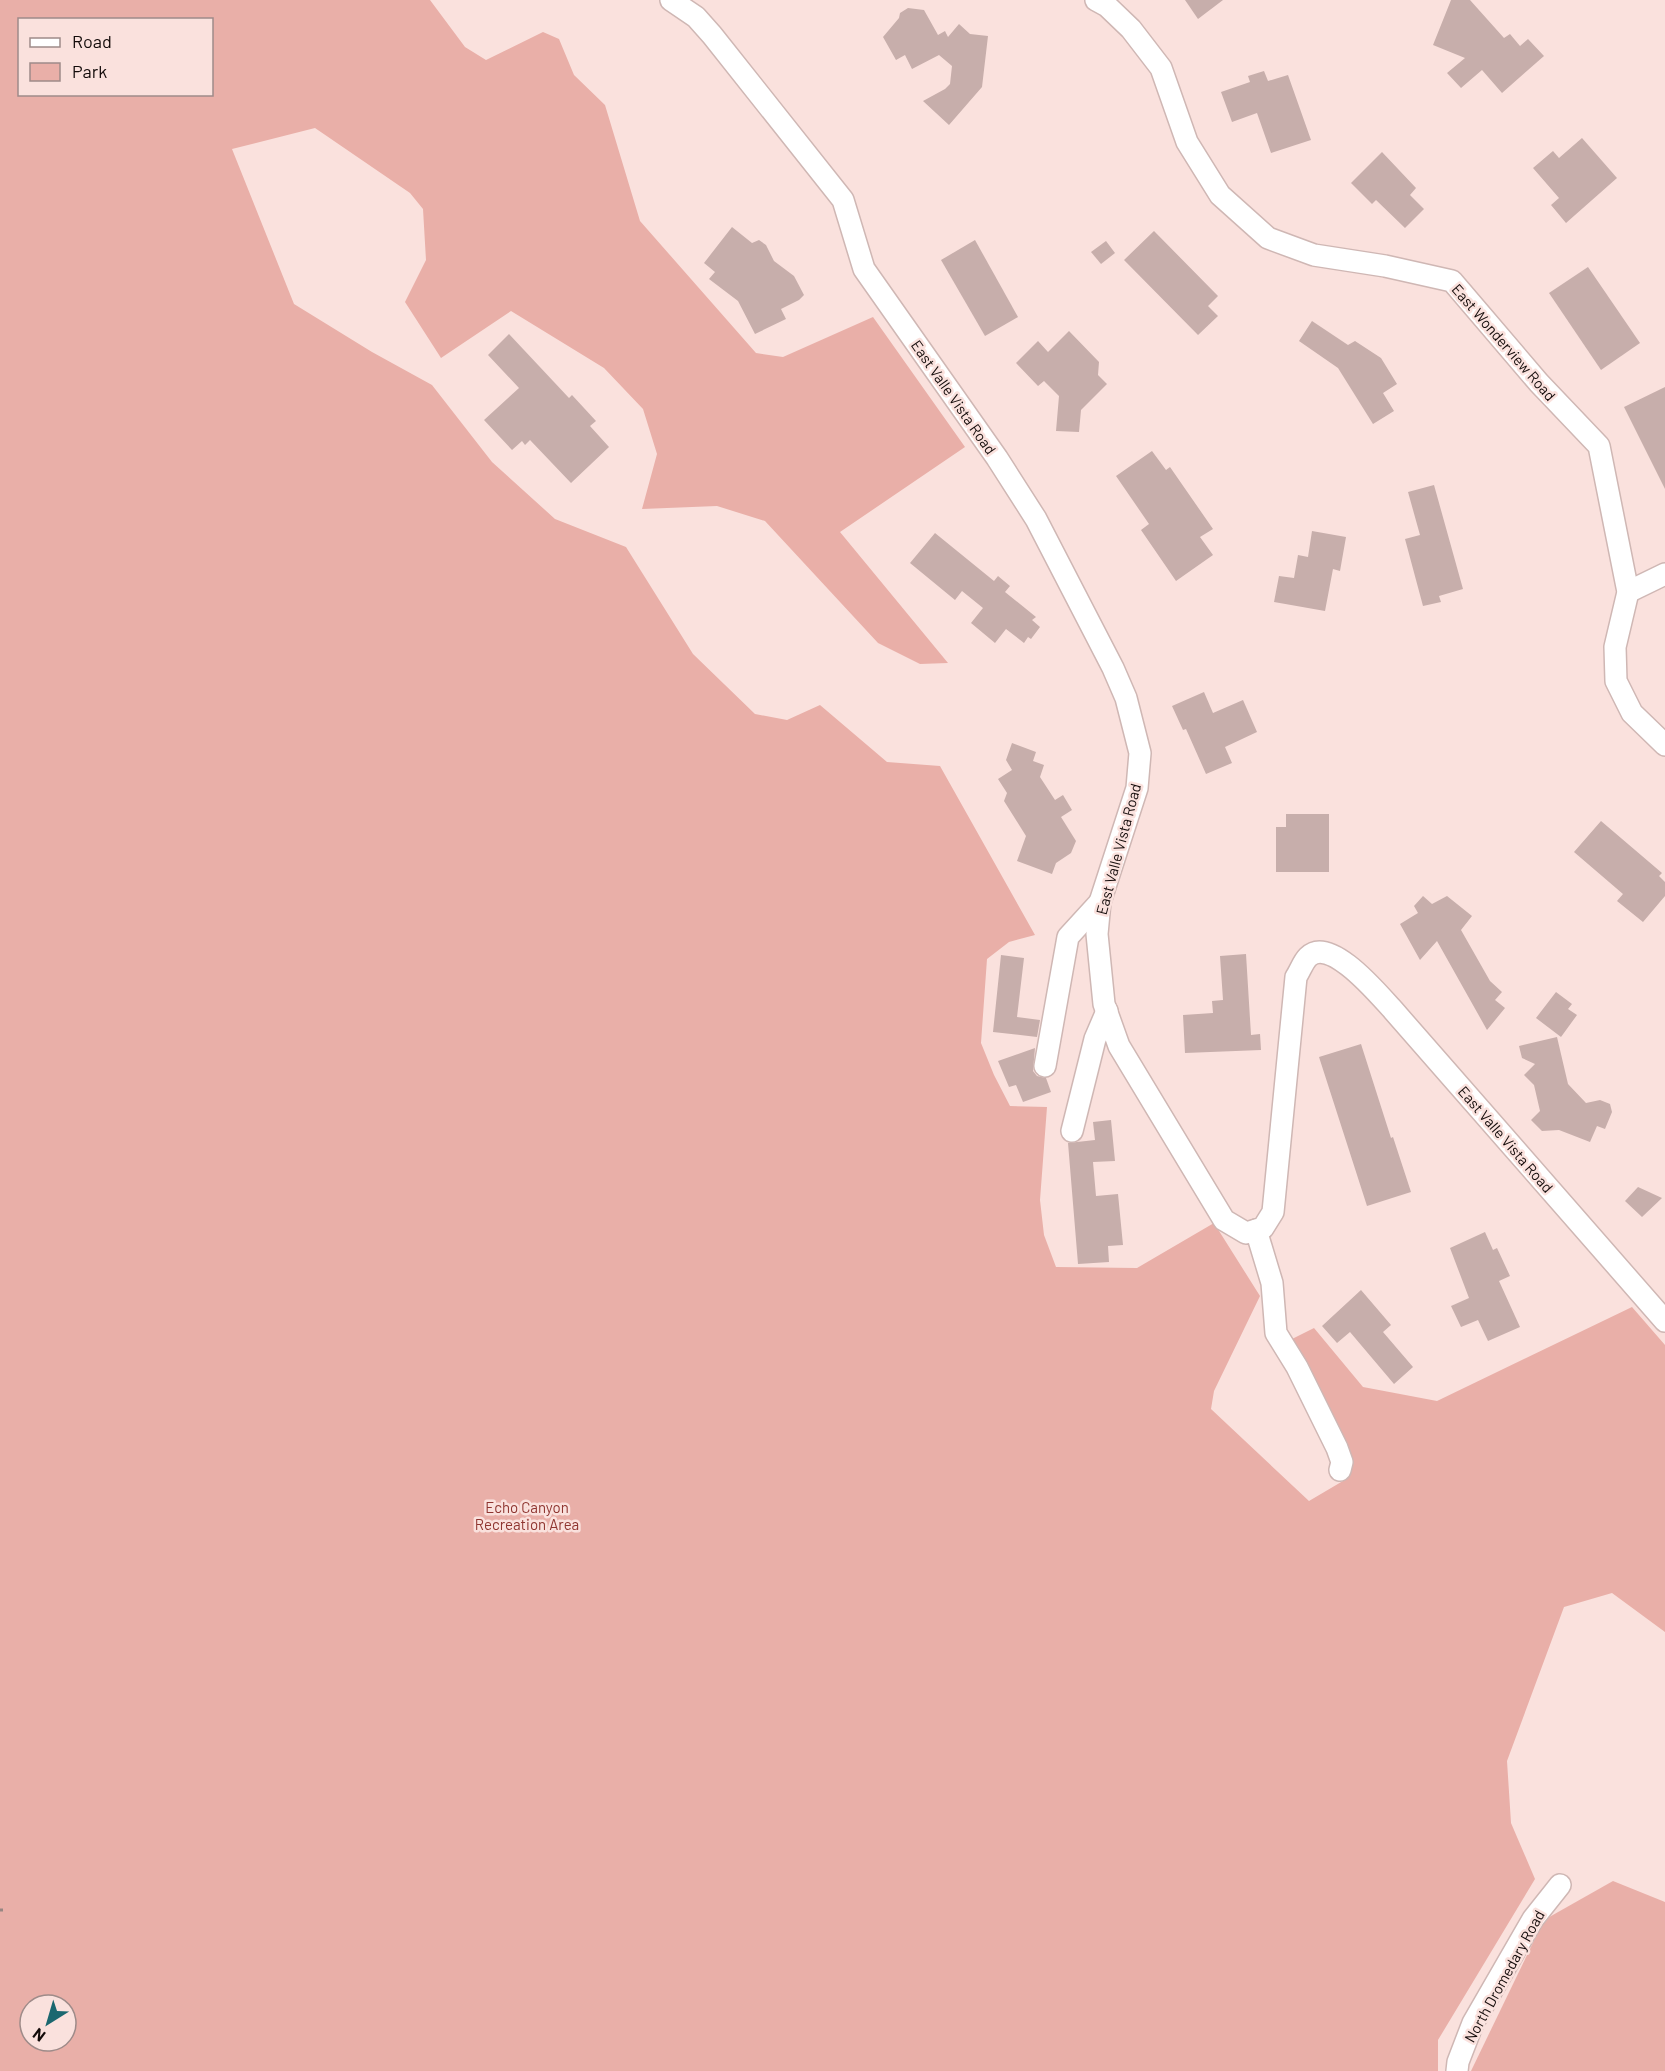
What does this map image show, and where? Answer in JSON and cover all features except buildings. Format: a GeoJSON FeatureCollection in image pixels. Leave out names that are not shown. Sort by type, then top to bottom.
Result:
{"type":"FeatureCollection","features":[{"type":"Feature","properties":{"kind":"street","name":"East Valle Vista Road"},"geometry":{"type":"LineString","coordinates":[[672,0],[696,17],[712,35],[843,200],[864,269],[997,458],[1036,519],[1113,669],[1126,698],[1140,753],[1137,788],[1100,902],[1097,934],[1104,1004],[1119,1046],[1224,1220],[1246,1233],[1263,1228],[1273,1212],[1296,977],[1309,956],[1317,952],[1335,955],[1352,967],[1393,1010],[1665,1321]]}},
{"type":"Feature","properties":{"kind":"street","name":"East Wonderview Road"},"geometry":{"type":"LineString","coordinates":[[1096,0],[1107,6],[1131,29],[1161,68],[1187,142],[1220,195],[1268,238],[1314,255],[1385,266],[1452,281],[1539,383],[1599,446],[1628,592],[1615,647],[1616,681],[1632,713],[1665,744]]}},
{"type":"Feature","properties":{"kind":"street"},"geometry":{"type":"LineString","coordinates":[[1628,592],[1665,574]]}},
{"type":"Feature","properties":{"kind":"street"},"geometry":{"type":"LineString","coordinates":[[1045,1066],[1068,937],[1100,902]]}},
{"type":"Feature","properties":{"kind":"street"},"geometry":{"type":"LineString","coordinates":[[1071,1131],[1095,1039],[1107,1011]]}},
{"type":"Feature","properties":{"kind":"street"},"geometry":{"type":"LineString","coordinates":[[1256,1230],[1272,1282],[1276,1333],[1297,1367],[1336,1448],[1342,1462],[1340,1470]]}},
{"type":"Feature","properties":{"kind":"street","name":"North Dromedary Road"},"geometry":{"type":"LineString","coordinates":[[1457,2071],[1458,2062],[1473,2023],[1533,1919],[1560,1885]]}},
{"type":"Feature","properties":{"kind":"green space","name":"Echo Canyon Recreation Area"},"geometry":{"type":"Polygon","coordinates":[[[0,0],[430,0],[465,47],[486,60],[543,32],[559,39],[574,75],[605,105],[640,221],[756,353],[783,357],[873,317],[965,447],[840,532],[948,663],[920,664],[878,643],[765,521],[717,506],[642,509],[657,454],[643,409],[604,368],[511,311],[441,358],[405,302],[426,260],[423,209],[410,193],[315,128],[232,149],[294,304],[372,352],[432,385],[492,462],[555,519],[626,547],[693,654],[755,714],[787,720],[820,705],[887,762],[940,766],[1035,935],[1009,942],[987,959],[981,1043],[1010,1106],[1047,1107],[1040,1200],[1044,1235],[1056,1267],[1137,1268],[1214,1223],[1260,1296],[1214,1391],[1211,1409],[1309,1501],[1348,1478],[1352,1464],[1288,1341],[1314,1328],[1363,1387],[1437,1401],[1632,1307],[1665,1345],[1665,1632],[1612,1593],[1564,1607],[1507,1761],[1511,1823],[1535,1879],[1438,2040],[1438,2071],[0,2071],[0,0]]]}},
{"type":"Feature","properties":{"kind":"green space"},"geometry":{"type":"Polygon","coordinates":[[[1613,1881],[1665,1902],[1665,2071],[1471,2071],[1544,1920],[1613,1881]]]}}]}
